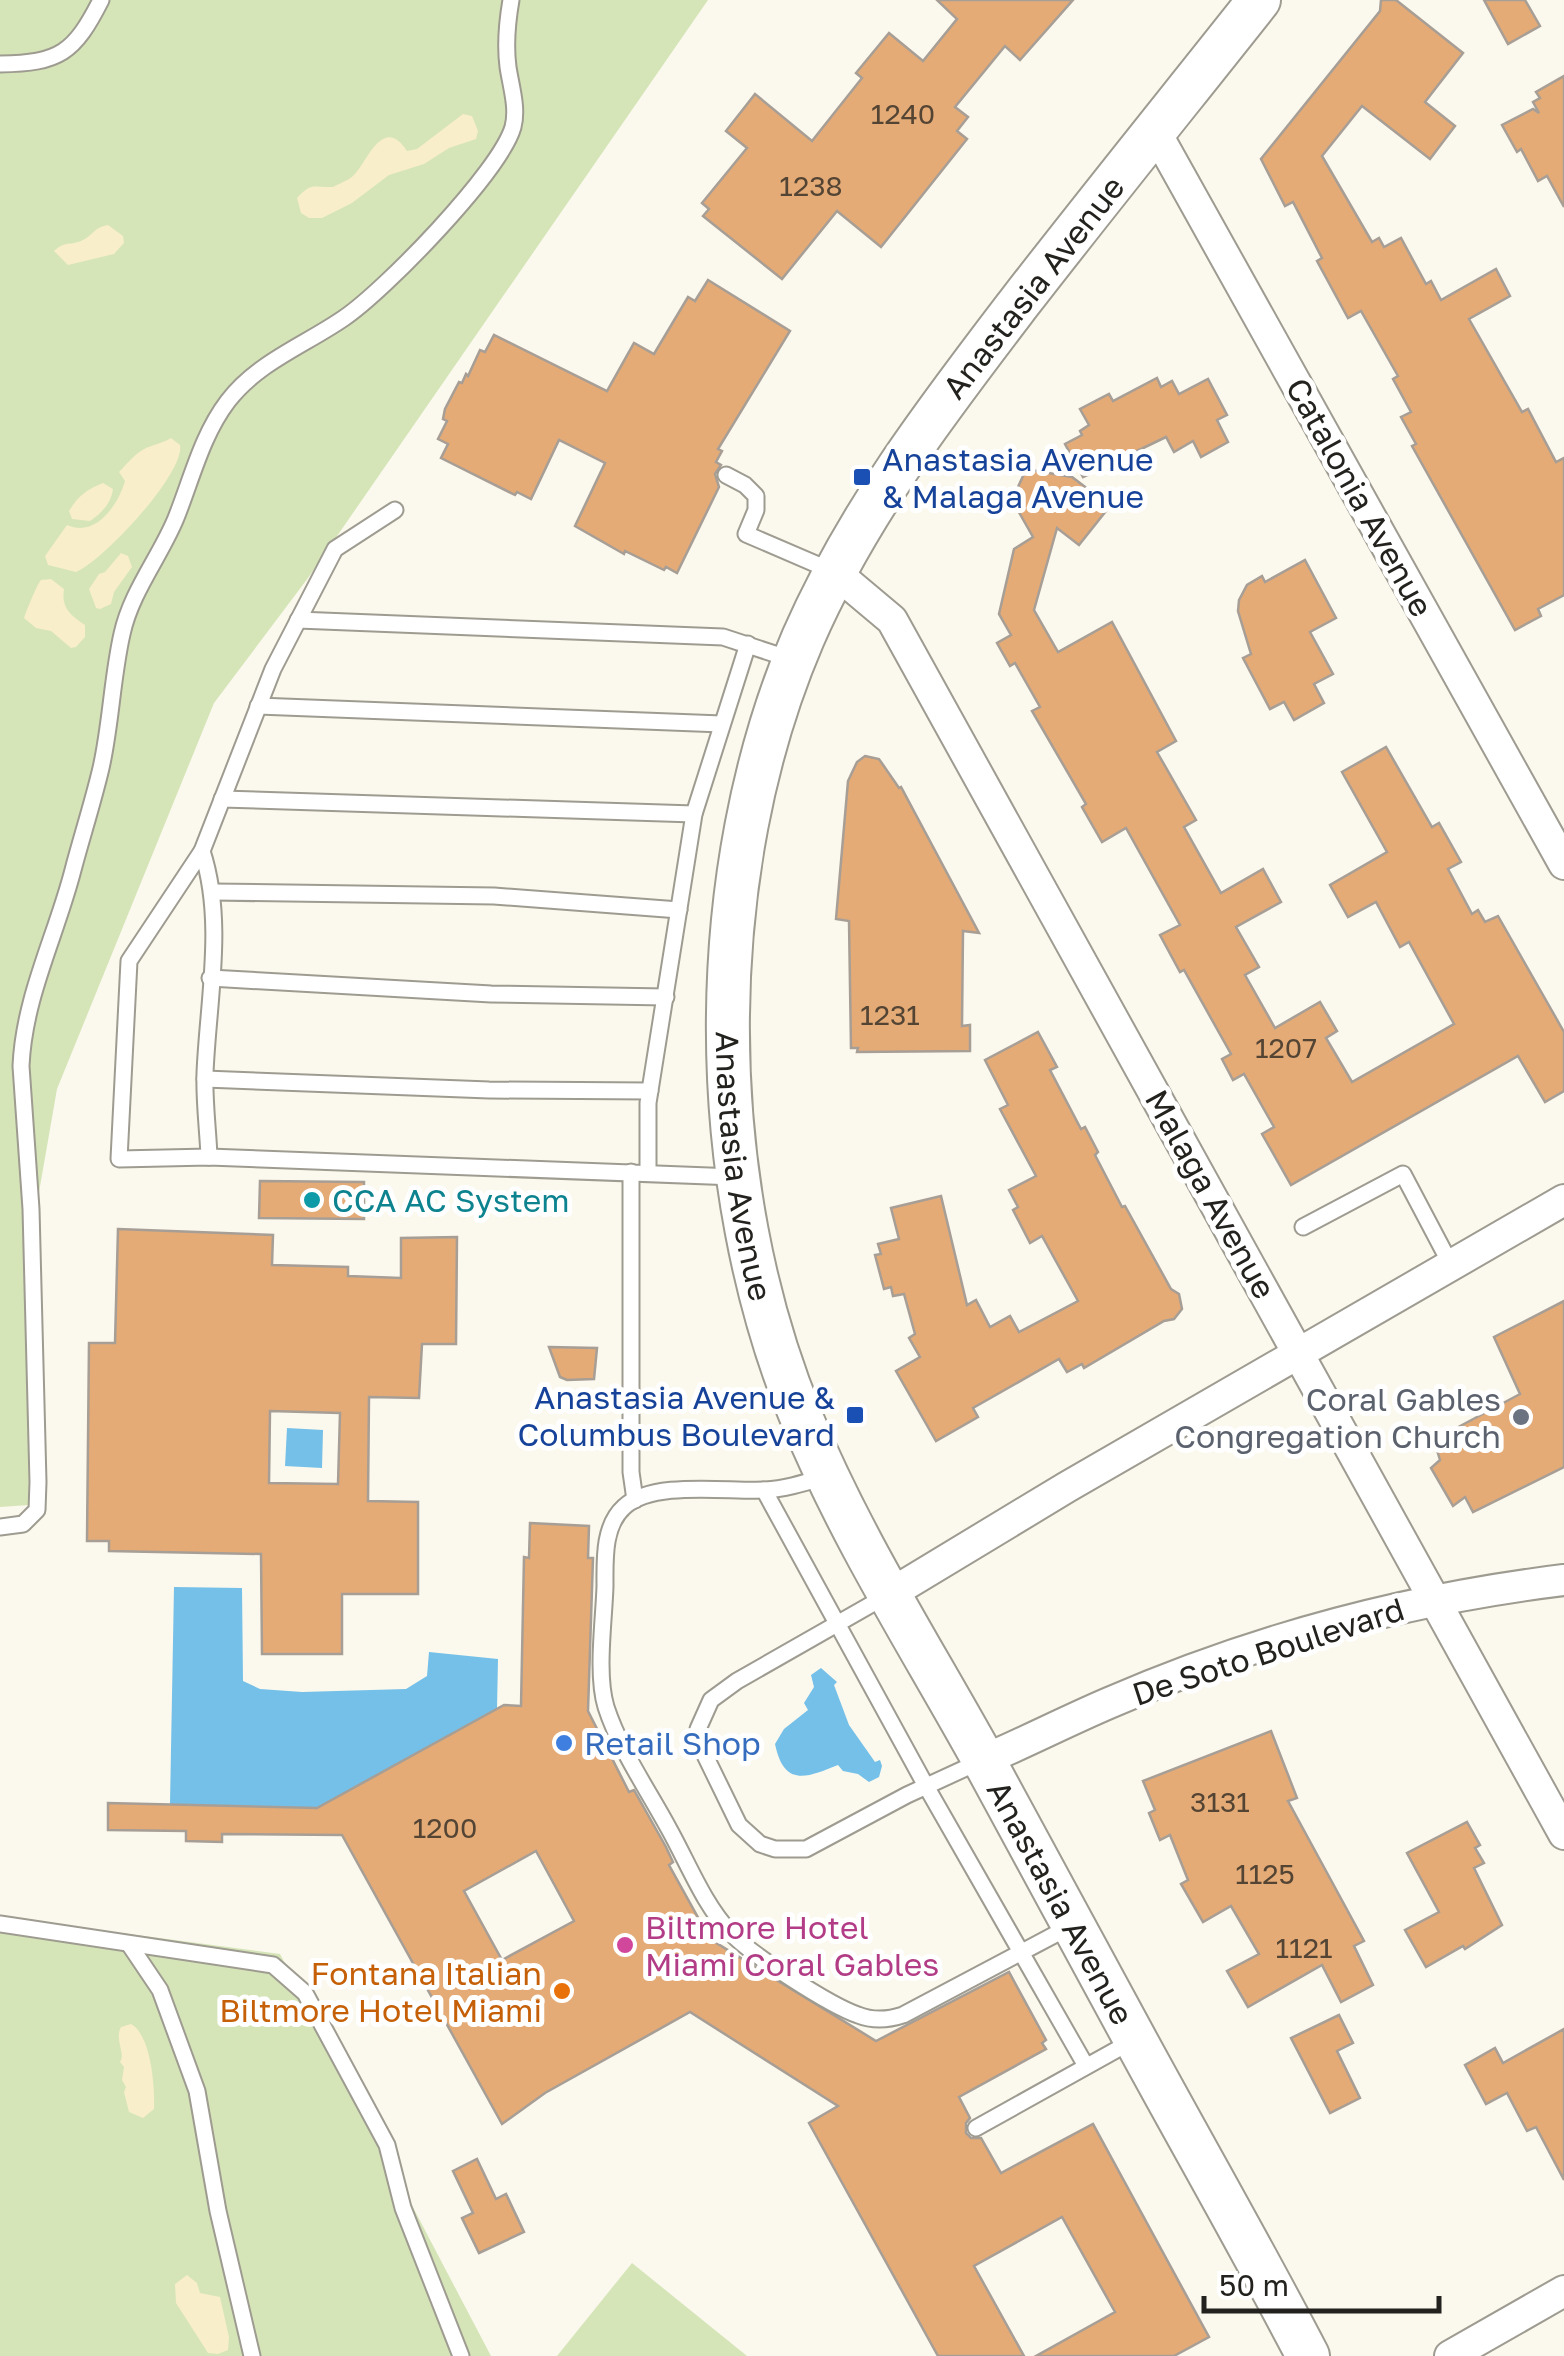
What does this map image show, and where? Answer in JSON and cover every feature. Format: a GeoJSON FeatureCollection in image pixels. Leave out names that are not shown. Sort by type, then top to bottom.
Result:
{"type":"FeatureCollection","features":[{"type":"Feature","properties":{"kind":"street","name":"Anastasia Avenue"},"geometry":{"type":"LineString","coordinates":[[1259,0],[938,408],[893,473],[836,573],[795,660],[758,778],[733,937],[730,1060],[739,1177],[752,1254],[778,1352],[801,1417],[890,1594],[1308,2356]]}},
{"type":"Feature","properties":{"kind":"street","name":"Catalonia Avenue"},"geometry":{"type":"LineString","coordinates":[[1155,131],[1564,864]]}},
{"type":"Feature","properties":{"kind":"street","name":"Malaga Avenue"},"geometry":{"type":"LineString","coordinates":[[836,573],[892,620],[1564,1834]]}},
{"type":"Feature","properties":{"kind":"street"},"geometry":{"type":"LineString","coordinates":[[890,1594],[1564,1200]]}},
{"type":"Feature","properties":{"kind":"street","name":"De Soto Boulevard"},"geometry":{"type":"LineString","coordinates":[[984,1760],[1153,1685],[1324,1626],[1436,1599],[1564,1580]]}},
{"type":"Feature","properties":{"kind":"street"},"geometry":{"type":"LineString","coordinates":[[1450,2356],[1564,2291]]}},
{"type":"Feature","properties":{"kind":"lane"},"geometry":{"type":"LineString","coordinates":[[0,64],[44,62],[68,52],[102,0]]}},
{"type":"Feature","properties":{"kind":"lane"},"geometry":{"type":"LineString","coordinates":[[0,1527],[23,1524],[36,1510],[38,1482],[22,1036],[100,770],[122,632],[140,586],[162,551],[207,437],[228,402],[250,377],[380,290],[503,150],[513,125],[506,33],[511,0]]}},
{"type":"Feature","properties":{"kind":"lane"},"geometry":{"type":"LineString","coordinates":[[726,475],[756,496],[756,510],[746,534],[836,573]]}},
{"type":"Feature","properties":{"kind":"lane"},"geometry":{"type":"LineString","coordinates":[[395,510],[334,549],[258,706],[202,851],[129,961],[119,1158],[739,1177]]}},
{"type":"Feature","properties":{"kind":"lane"},"geometry":{"type":"LineString","coordinates":[[298,620],[704,636],[748,644],[795,660]]}},
{"type":"Feature","properties":{"kind":"lane"},"geometry":{"type":"LineString","coordinates":[[648,1172],[650,1091],[694,814],[748,644]]}},
{"type":"Feature","properties":{"kind":"lane"},"geometry":{"type":"LineString","coordinates":[[258,706],[722,724]]}},
{"type":"Feature","properties":{"kind":"lane"},"geometry":{"type":"LineString","coordinates":[[222,799],[694,814]]}},
{"type":"Feature","properties":{"kind":"lane"},"geometry":{"type":"LineString","coordinates":[[202,851],[214,920],[205,1079],[210,1158]]}},
{"type":"Feature","properties":{"kind":"lane"},"geometry":{"type":"LineString","coordinates":[[212,892],[494,896],[680,910]]}},
{"type":"Feature","properties":{"kind":"lane"},"geometry":{"type":"LineString","coordinates":[[210,978],[492,994],[666,997]]}},
{"type":"Feature","properties":{"kind":"lane"},"geometry":{"type":"LineString","coordinates":[[205,1079],[489,1090],[650,1091]]}},
{"type":"Feature","properties":{"kind":"lane"},"geometry":{"type":"LineString","coordinates":[[631,1172],[630,1393],[635,1500]]}},
{"type":"Feature","properties":{"kind":"lane"},"geometry":{"type":"LineString","coordinates":[[1303,1227],[1403,1174],[1451,1265]]}},
{"type":"Feature","properties":{"kind":"lane"},"geometry":{"type":"LineString","coordinates":[[828,1475],[764,1490],[660,1492],[635,1500],[616,1516],[606,1550],[605,1704],[713,1909],[732,1935],[759,1956],[846,2010],[873,2019],[903,2015],[1073,1926]]}},
{"type":"Feature","properties":{"kind":"lane"},"geometry":{"type":"LineString","coordinates":[[764,1490],[926,1786],[1086,2066]]}},
{"type":"Feature","properties":{"kind":"lane"},"geometry":{"type":"LineString","coordinates":[[890,1594],[711,1700],[698,1730],[705,1760],[739,1825],[760,1844],[776,1849],[806,1848],[984,1760]]}},
{"type":"Feature","properties":{"kind":"lane"},"geometry":{"type":"LineString","coordinates":[[0,1924],[273,1965],[305,1993],[387,2146],[415,2240],[461,2356]]}},
{"type":"Feature","properties":{"kind":"lane"},"geometry":{"type":"LineString","coordinates":[[129,1944],[160,1990],[197,2091],[218,2211],[252,2356]]}},
{"type":"Feature","properties":{"kind":"lane"},"geometry":{"type":"LineString","coordinates":[[976,2128],[1135,2040]]}},
{"type":"Feature","properties":{"kind":"green space"},"geometry":{"type":"Polygon","coordinates":[[[0,0],[708,0],[308,578],[214,703],[57,1089],[28,1255],[29,1505],[0,1507],[0,0]]]}},
{"type":"Feature","properties":{"kind":"green space"},"geometry":{"type":"Polygon","coordinates":[[[0,1917],[280,1954],[491,2356],[0,2356],[0,1917]]]}},
{"type":"Feature","properties":{"kind":"green space"},"geometry":{"type":"Polygon","coordinates":[[[632,2263],[747,2356],[557,2356],[632,2263]]]}},
{"type":"Feature","properties":{"kind":"sand"},"geometry":{"type":"Polygon","coordinates":[[[463,114],[472,116],[478,131],[476,139],[449,148],[424,164],[389,175],[352,203],[322,218],[309,218],[301,213],[297,198],[306,189],[333,187],[350,178],[377,143],[391,137],[407,151],[417,149],[463,114]]]}},
{"type":"Feature","properties":{"kind":"sand"},"geometry":{"type":"Polygon","coordinates":[[[108,225],[123,236],[124,243],[114,254],[68,265],[54,251],[83,240],[108,225]]]}},
{"type":"Feature","properties":{"kind":"sand"},"geometry":{"type":"Polygon","coordinates":[[[171,438],[180,445],[170,475],[122,534],[76,572],[48,565],[45,556],[67,525],[87,527],[104,517],[125,481],[119,472],[142,450],[171,438]]]}},
{"type":"Feature","properties":{"kind":"sand"},"geometry":{"type":"Polygon","coordinates":[[[103,483],[113,489],[102,511],[90,521],[72,519],[69,511],[76,501],[103,483]]]}},
{"type":"Feature","properties":{"kind":"sand"},"geometry":{"type":"Polygon","coordinates":[[[121,553],[128,556],[132,567],[114,592],[111,604],[96,608],[89,589],[121,553]]]}},
{"type":"Feature","properties":{"kind":"sand"},"geometry":{"type":"Polygon","coordinates":[[[51,579],[64,589],[68,611],[85,625],[85,637],[76,647],[71,648],[51,631],[36,628],[24,618],[41,580],[51,579]]]}},
{"type":"Feature","properties":{"kind":"sand"},"geometry":{"type":"Polygon","coordinates":[[[131,2024],[143,2039],[152,2075],[154,2109],[143,2118],[129,2112],[122,2080],[119,2032],[121,2027],[131,2024]]]}},
{"type":"Feature","properties":{"kind":"sand"},"geometry":{"type":"Polygon","coordinates":[[[187,2275],[197,2283],[200,2293],[220,2297],[228,2350],[208,2353],[176,2303],[175,2284],[187,2275]]]}},
{"type":"Feature","properties":{"kind":"water"},"geometry":{"type":"Polygon","coordinates":[[[287,1428],[323,1430],[322,1468],[285,1466],[287,1428]]]}},
{"type":"Feature","properties":{"kind":"water"},"geometry":{"type":"Polygon","coordinates":[[[174,1587],[242,1588],[243,1681],[260,1689],[406,1689],[427,1676],[429,1652],[498,1659],[497,1709],[317,1808],[170,1804],[174,1587]]]}},
{"type":"Feature","properties":{"kind":"water"},"geometry":{"type":"Polygon","coordinates":[[[821,1668],[837,1682],[834,1685],[849,1725],[875,1762],[880,1760],[879,1777],[869,1782],[838,1765],[798,1776],[790,1773],[779,1758],[775,1744],[784,1729],[808,1710],[804,1703],[814,1687],[811,1675],[821,1668]]]}},
{"type":"Feature","properties":{"kind":"building"},"geometry":{"type":"Polygon","coordinates":[[[937,0],[1073,0],[1020,60],[1005,46],[955,107],[968,117],[957,131],[967,139],[881,247],[837,211],[782,279],[703,216],[709,209],[702,203],[747,148],[726,131],[755,94],[812,141],[862,78],[856,73],[889,33],[923,61],[957,19],[937,0]]]}},
{"type":"Feature","properties":{"kind":"building"},"geometry":{"type":"Polygon","coordinates":[[[1381,0],[1396,0],[1463,53],[1425,102],[1455,126],[1430,159],[1362,106],[1322,156],[1372,242],[1379,238],[1384,247],[1401,238],[1426,284],[1431,281],[1441,300],[1496,269],[1510,296],[1469,319],[1522,412],[1528,409],[1556,462],[1564,458],[1564,595],[1538,609],[1541,616],[1515,630],[1412,446],[1416,444],[1401,417],[1411,412],[1393,379],[1398,376],[1361,311],[1348,318],[1317,261],[1322,258],[1293,202],[1285,206],[1261,159],[1380,11],[1381,0]]]}},
{"type":"Feature","properties":{"kind":"building"},"geometry":{"type":"Polygon","coordinates":[[[1484,0],[1525,0],[1540,26],[1508,44],[1484,0]]]}},
{"type":"Feature","properties":{"kind":"building"},"geometry":{"type":"Polygon","coordinates":[[[1564,76],[1564,207],[1547,176],[1538,181],[1521,149],[1517,152],[1502,125],[1533,109],[1539,113],[1533,102],[1540,98],[1536,92],[1564,76]]]}},
{"type":"Feature","properties":{"kind":"building"},"geometry":{"type":"Polygon","coordinates":[[[708,280],[790,331],[718,449],[722,451],[716,462],[721,465],[715,474],[719,487],[677,573],[625,551],[624,554],[575,526],[605,463],[559,440],[531,499],[441,458],[448,444],[438,439],[447,421],[443,419],[445,409],[480,350],[485,352],[494,335],[607,391],[634,343],[654,354],[688,297],[695,301],[708,280]]]}},
{"type":"Feature","properties":{"kind":"building"},"geometry":{"type":"Polygon","coordinates":[[[1157,378],[1161,387],[1172,381],[1179,394],[1208,379],[1227,415],[1217,420],[1228,442],[1201,457],[1193,441],[1174,452],[1166,437],[1083,477],[1065,444],[1082,435],[1080,431],[1089,425],[1080,409],[1109,394],[1113,401],[1157,378]]]}},
{"type":"Feature","properties":{"kind":"building"},"geometry":{"type":"Polygon","coordinates":[[[1031,470],[1072,477],[1110,506],[1079,545],[1057,528],[1034,610],[1058,652],[1112,622],[1176,741],[1157,752],[1196,820],[1184,827],[1221,893],[1263,869],[1281,902],[1236,927],[1259,967],[1245,975],[1275,1028],[1320,1002],[1337,1031],[1326,1038],[1352,1082],[1454,1024],[1409,942],[1400,947],[1376,902],[1348,917],[1330,885],[1387,852],[1342,772],[1386,747],[1432,827],[1439,823],[1461,862],[1448,869],[1472,914],[1478,910],[1485,922],[1498,916],[1564,1032],[1564,1091],[1545,1102],[1518,1056],[1291,1185],[1262,1134],[1274,1127],[1244,1074],[1233,1080],[1222,1059],[1231,1054],[1160,935],[1180,925],[1126,828],[1102,842],[1082,807],[1086,804],[1032,711],[1040,707],[1015,663],[1010,666],[997,643],[1011,635],[999,614],[1014,549],[1033,537],[1012,500],[1024,474],[1031,470]]]}},
{"type":"Feature","properties":{"kind":"building"},"geometry":{"type":"Polygon","coordinates":[[[1305,560],[1336,618],[1310,632],[1333,674],[1314,684],[1324,703],[1294,720],[1284,702],[1270,709],[1243,658],[1251,654],[1238,611],[1247,585],[1262,576],[1265,582],[1305,560]]]}},
{"type":"Feature","properties":{"kind":"building"},"geometry":{"type":"Polygon","coordinates":[[[865,756],[879,759],[901,787],[979,933],[963,931],[962,1026],[970,1025],[970,1051],[857,1052],[858,1048],[851,1048],[849,921],[836,919],[848,781],[857,762],[865,756]]]}},
{"type":"Feature","properties":{"kind":"building"},"geometry":{"type":"Polygon","coordinates":[[[1038,1032],[1057,1067],[1050,1070],[1081,1129],[1085,1127],[1122,1207],[1125,1206],[1171,1289],[1179,1294],[1182,1309],[1174,1319],[1164,1321],[1084,1368],[1082,1364],[1067,1372],[1059,1359],[973,1408],[978,1417],[936,1441],[896,1371],[920,1357],[909,1338],[915,1334],[904,1294],[893,1296],[891,1287],[884,1289],[875,1255],[881,1254],[878,1244],[899,1239],[891,1208],[941,1196],[967,1305],[976,1300],[990,1327],[1010,1316],[1019,1332],[1078,1301],[1042,1236],[1030,1243],[1013,1210],[1018,1207],[1009,1190],[1036,1176],[1000,1109],[1008,1105],[985,1060],[1038,1032]]]}},
{"type":"Feature","properties":{"kind":"building","name":"CCA AC System"},"geometry":{"type":"Polygon","coordinates":[[[260,1181],[364,1182],[364,1219],[259,1218],[260,1181]]]}},
{"type":"Feature","properties":{"kind":"building"},"geometry":{"type":"Polygon","coordinates":[[[118,1229],[273,1235],[272,1265],[348,1267],[348,1276],[401,1278],[401,1238],[457,1237],[456,1344],[422,1344],[419,1398],[369,1397],[368,1501],[418,1502],[418,1594],[342,1594],[342,1654],[262,1654],[261,1554],[109,1551],[109,1541],[87,1541],[89,1343],[115,1343],[118,1229]],[[270,1411],[269,1483],[338,1484],[340,1413],[270,1411]]]}},
{"type":"Feature","properties":{"kind":"building","name":"Coral Gables Congregation Church"},"geometry":{"type":"Polygon","coordinates":[[[1564,1301],[1564,1467],[1473,1512],[1465,1497],[1453,1506],[1431,1468],[1440,1460],[1434,1440],[1520,1394],[1494,1337],[1564,1301]]]}},
{"type":"Feature","properties":{"kind":"building"},"geometry":{"type":"Polygon","coordinates":[[[549,1347],[597,1348],[594,1379],[560,1377],[549,1347]]]}},
{"type":"Feature","properties":{"kind":"building","name":"Biltmore Hotel Miami Coral Gables"},"geometry":{"type":"Polygon","coordinates":[[[530,1523],[589,1526],[588,1558],[593,1558],[588,1711],[629,1792],[634,1790],[666,1847],[673,1862],[669,1865],[710,1939],[876,2041],[1009,1972],[1046,2040],[1042,2043],[1046,2049],[959,2097],[970,2118],[966,2133],[971,2138],[981,2138],[1001,2173],[1093,2124],[1209,2337],[1174,2356],[1036,2356],[1115,2312],[1062,2217],[974,2266],[1024,2356],[938,2356],[809,2123],[838,2106],[690,2012],[545,2093],[502,2124],[342,1835],[222,1834],[222,1842],[186,1841],[186,1831],[108,1830],[108,1803],[317,1808],[504,1705],[521,1706],[524,1557],[529,1558],[530,1523]],[[536,1851],[464,1891],[502,1960],[574,1921],[536,1851]]]}},
{"type":"Feature","properties":{"kind":"building"},"geometry":{"type":"Polygon","coordinates":[[[1271,1731],[1297,1798],[1288,1801],[1364,1941],[1354,1946],[1373,1985],[1341,2002],[1322,1965],[1248,2007],[1227,1971],[1259,1954],[1231,1906],[1203,1922],[1181,1884],[1188,1880],[1170,1835],[1160,1840],[1149,1813],[1155,1810],[1143,1781],[1271,1731]]]}},
{"type":"Feature","properties":{"kind":"building"},"geometry":{"type":"Polygon","coordinates":[[[1467,1822],[1480,1845],[1475,1848],[1484,1863],[1474,1868],[1502,1925],[1465,1949],[1463,1946],[1426,1967],[1405,1930],[1439,1912],[1407,1853],[1467,1822]]]}},
{"type":"Feature","properties":{"kind":"building"},"geometry":{"type":"Polygon","coordinates":[[[1339,2015],[1353,2043],[1337,2051],[1360,2098],[1330,2113],[1291,2038],[1339,2015]]]}},
{"type":"Feature","properties":{"kind":"building"},"geometry":{"type":"Polygon","coordinates":[[[1564,2029],[1564,2180],[1536,2127],[1527,2131],[1507,2093],[1486,2104],[1465,2065],[1495,2048],[1503,2063],[1564,2029]]]}},
{"type":"Feature","properties":{"kind":"building"},"geometry":{"type":"Polygon","coordinates":[[[477,2159],[496,2199],[506,2194],[524,2232],[479,2253],[462,2218],[473,2213],[453,2171],[477,2159]]]}},
{"type":"Feature","properties":{"kind":"place","name":"Anastasia Avenue & Malaga Avenue"},"geometry":{"type":"Point","coordinates":[862,477]}},
{"type":"Feature","properties":{"kind":"place","name":"CCA AC System"},"geometry":{"type":"Point","coordinates":[312,1200]}},
{"type":"Feature","properties":{"kind":"place","name":"Anastasia Avenue & Columbus Boulevard"},"geometry":{"type":"Point","coordinates":[855,1415]}},
{"type":"Feature","properties":{"kind":"place","name":"Coral Gables Congregation Church"},"geometry":{"type":"Point","coordinates":[1521,1417]}},
{"type":"Feature","properties":{"kind":"place","name":"Retail Shop"},"geometry":{"type":"Point","coordinates":[564,1743]}},
{"type":"Feature","properties":{"kind":"place","name":"Biltmore Hotel Miami Coral Gables"},"geometry":{"type":"Point","coordinates":[625,1945]}},
{"type":"Feature","properties":{"kind":"place","name":"Fontana Italian Biltmore Hotel Miami"},"geometry":{"type":"Point","coordinates":[562,1991]}}]}
